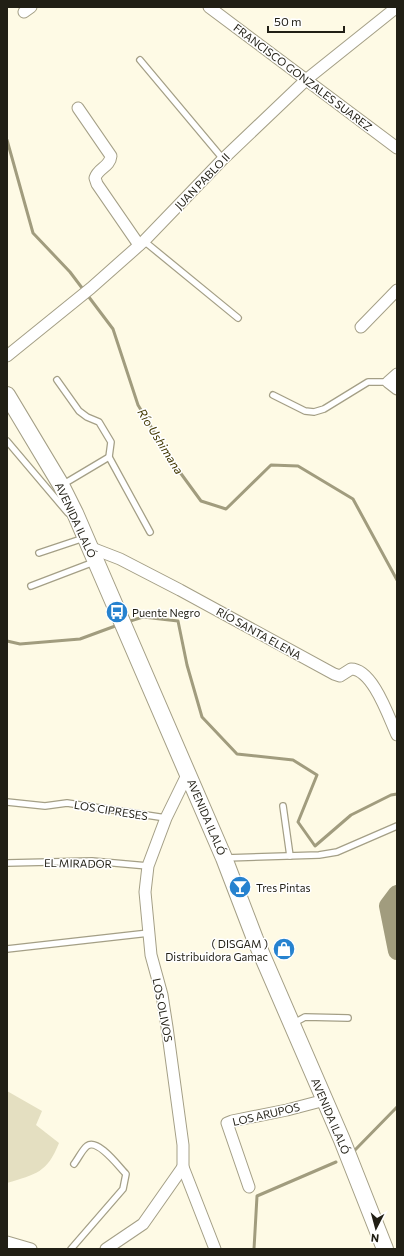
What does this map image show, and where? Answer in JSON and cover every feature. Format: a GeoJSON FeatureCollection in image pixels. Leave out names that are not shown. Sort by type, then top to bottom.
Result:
{"type":"FeatureCollection","features":[{"type":"Feature","properties":{"kind":"main road","name":"AVENIDA ILALÓ"},"geometry":{"type":"LineString","coordinates":[[7,395],[61,485],[88,544],[224,858],[255,938],[325,1100],[385,1249]]}},
{"type":"Feature","properties":{"kind":"street","name":"FRANCISCO GONZALES SUAREZ"},"geometry":{"type":"LineString","coordinates":[[209,7],[397,148]]}},
{"type":"Feature","properties":{"kind":"street","name":"JUAN PABLO II"},"geometry":{"type":"LineString","coordinates":[[7,356],[80,298],[141,243],[223,159],[307,79],[397,7]]}},
{"type":"Feature","properties":{"kind":"street"},"geometry":{"type":"LineString","coordinates":[[78,108],[111,156],[109,163],[96,174],[94,178],[141,243]]}},
{"type":"Feature","properties":{"kind":"street"},"geometry":{"type":"LineString","coordinates":[[361,327],[397,290]]}},
{"type":"Feature","properties":{"kind":"street"},"geometry":{"type":"LineString","coordinates":[[397,374],[388,382],[397,389]]}},
{"type":"Feature","properties":{"kind":"street","name":"RÍO SANTA ELENA"},"geometry":{"type":"LineString","coordinates":[[88,544],[180,590],[334,674],[340,676],[351,669],[360,671],[372,683],[397,735]]}},
{"type":"Feature","properties":{"kind":"street","name":"LOS OLIVOS"},"geometry":{"type":"LineString","coordinates":[[188,773],[166,818],[148,866],[145,892],[151,955],[162,995],[167,1027],[183,1145],[184,1167],[215,1249]]}},
{"type":"Feature","properties":{"kind":"street","name":"LOS ARUPOS"},"geometry":{"type":"LineString","coordinates":[[249,1187],[227,1123],[325,1100]]}},
{"type":"Feature","properties":{"kind":"street"},"geometry":{"type":"LineString","coordinates":[[106,1249],[143,1224],[184,1167]]}},
{"type":"Feature","properties":{"kind":"street"},"geometry":{"type":"LineString","coordinates":[[7,1242],[31,1249]]}},
{"type":"Feature","properties":{"kind":"lane"},"geometry":{"type":"LineString","coordinates":[[140,60],[223,159]]}},
{"type":"Feature","properties":{"kind":"lane"},"geometry":{"type":"LineString","coordinates":[[141,243],[238,318]]}},
{"type":"Feature","properties":{"kind":"lane"},"geometry":{"type":"LineString","coordinates":[[57,380],[79,411],[87,417],[99,422],[111,442],[109,457],[150,532]]}},
{"type":"Feature","properties":{"kind":"lane"},"geometry":{"type":"LineString","coordinates":[[273,395],[305,411],[314,412],[324,409],[368,382],[388,382]]}},
{"type":"Feature","properties":{"kind":"lane"},"geometry":{"type":"LineString","coordinates":[[7,441],[88,544]]}},
{"type":"Feature","properties":{"kind":"lane"},"geometry":{"type":"LineString","coordinates":[[61,485],[109,457]]}},
{"type":"Feature","properties":{"kind":"lane"},"geometry":{"type":"LineString","coordinates":[[39,553],[88,544]]}},
{"type":"Feature","properties":{"kind":"lane"},"geometry":{"type":"LineString","coordinates":[[31,586],[88,544]]}},
{"type":"Feature","properties":{"kind":"lane","name":"LOS CIPRESES"},"geometry":{"type":"LineString","coordinates":[[7,802],[45,806],[73,803],[95,808],[166,818]]}},
{"type":"Feature","properties":{"kind":"lane"},"geometry":{"type":"LineString","coordinates":[[283,806],[290,856]]}},
{"type":"Feature","properties":{"kind":"lane"},"geometry":{"type":"LineString","coordinates":[[224,858],[290,856],[337,852],[397,826]]}},
{"type":"Feature","properties":{"kind":"lane","name":"EL MIRADOR"},"geometry":{"type":"LineString","coordinates":[[7,863],[92,861],[148,866]]}},
{"type":"Feature","properties":{"kind":"lane"},"geometry":{"type":"LineString","coordinates":[[7,949],[149,933]]}},
{"type":"Feature","properties":{"kind":"lane"},"geometry":{"type":"LineString","coordinates":[[292,1024],[304,1017],[348,1018]]}},
{"type":"Feature","properties":{"kind":"lane"},"geometry":{"type":"LineString","coordinates":[[70,1249],[123,1189],[126,1174],[114,1160],[97,1145],[91,1144],[87,1146],[74,1164]]}},
{"type":"Feature","properties":{"kind":"shaded area"},"geometry":{"type":"Polygon","coordinates":[[[7,1091],[42,1111],[36,1125],[59,1143],[50,1161],[39,1171],[7,1183],[7,1091]]]}},
{"type":"Feature","properties":{"kind":"waterway","name":"Río Ushimana"},"geometry":{"type":"LineString","coordinates":[[7,140],[33,233],[70,272],[113,329],[138,405],[171,460],[201,501],[226,509],[271,465],[298,466],[353,499],[397,580]]}},
{"type":"Feature","properties":{"kind":"waterway"},"geometry":{"type":"LineString","coordinates":[[127,622],[143,617],[178,621],[187,665],[202,717],[237,754],[293,760],[317,775],[298,822],[315,846],[351,815],[391,795],[397,794]]}},
{"type":"Feature","properties":{"kind":"waterway"},"geometry":{"type":"LineString","coordinates":[[7,641],[20,644],[80,639],[118,625]]}},
{"type":"Feature","properties":{"kind":"waterway","name":"Río Ushimana"},"geometry":{"type":"LineString","coordinates":[[397,894],[388,906],[397,951]]}},
{"type":"Feature","properties":{"kind":"waterway"},"geometry":{"type":"LineString","coordinates":[[355,1150],[397,1107]]}},
{"type":"Feature","properties":{"kind":"waterway"},"geometry":{"type":"LineString","coordinates":[[254,1249],[257,1196],[336,1162]]}},
{"type":"Feature","properties":{"kind":"place","name":"Puente Negro"},"geometry":{"type":"Point","coordinates":[117,612]}},
{"type":"Feature","properties":{"kind":"place","name":"Tres Pintas"},"geometry":{"type":"Point","coordinates":[240,887]}},
{"type":"Feature","properties":{"kind":"place","name":"( DISGAM ) Distribuidora Gamac"},"geometry":{"type":"Point","coordinates":[284,949]}}]}
